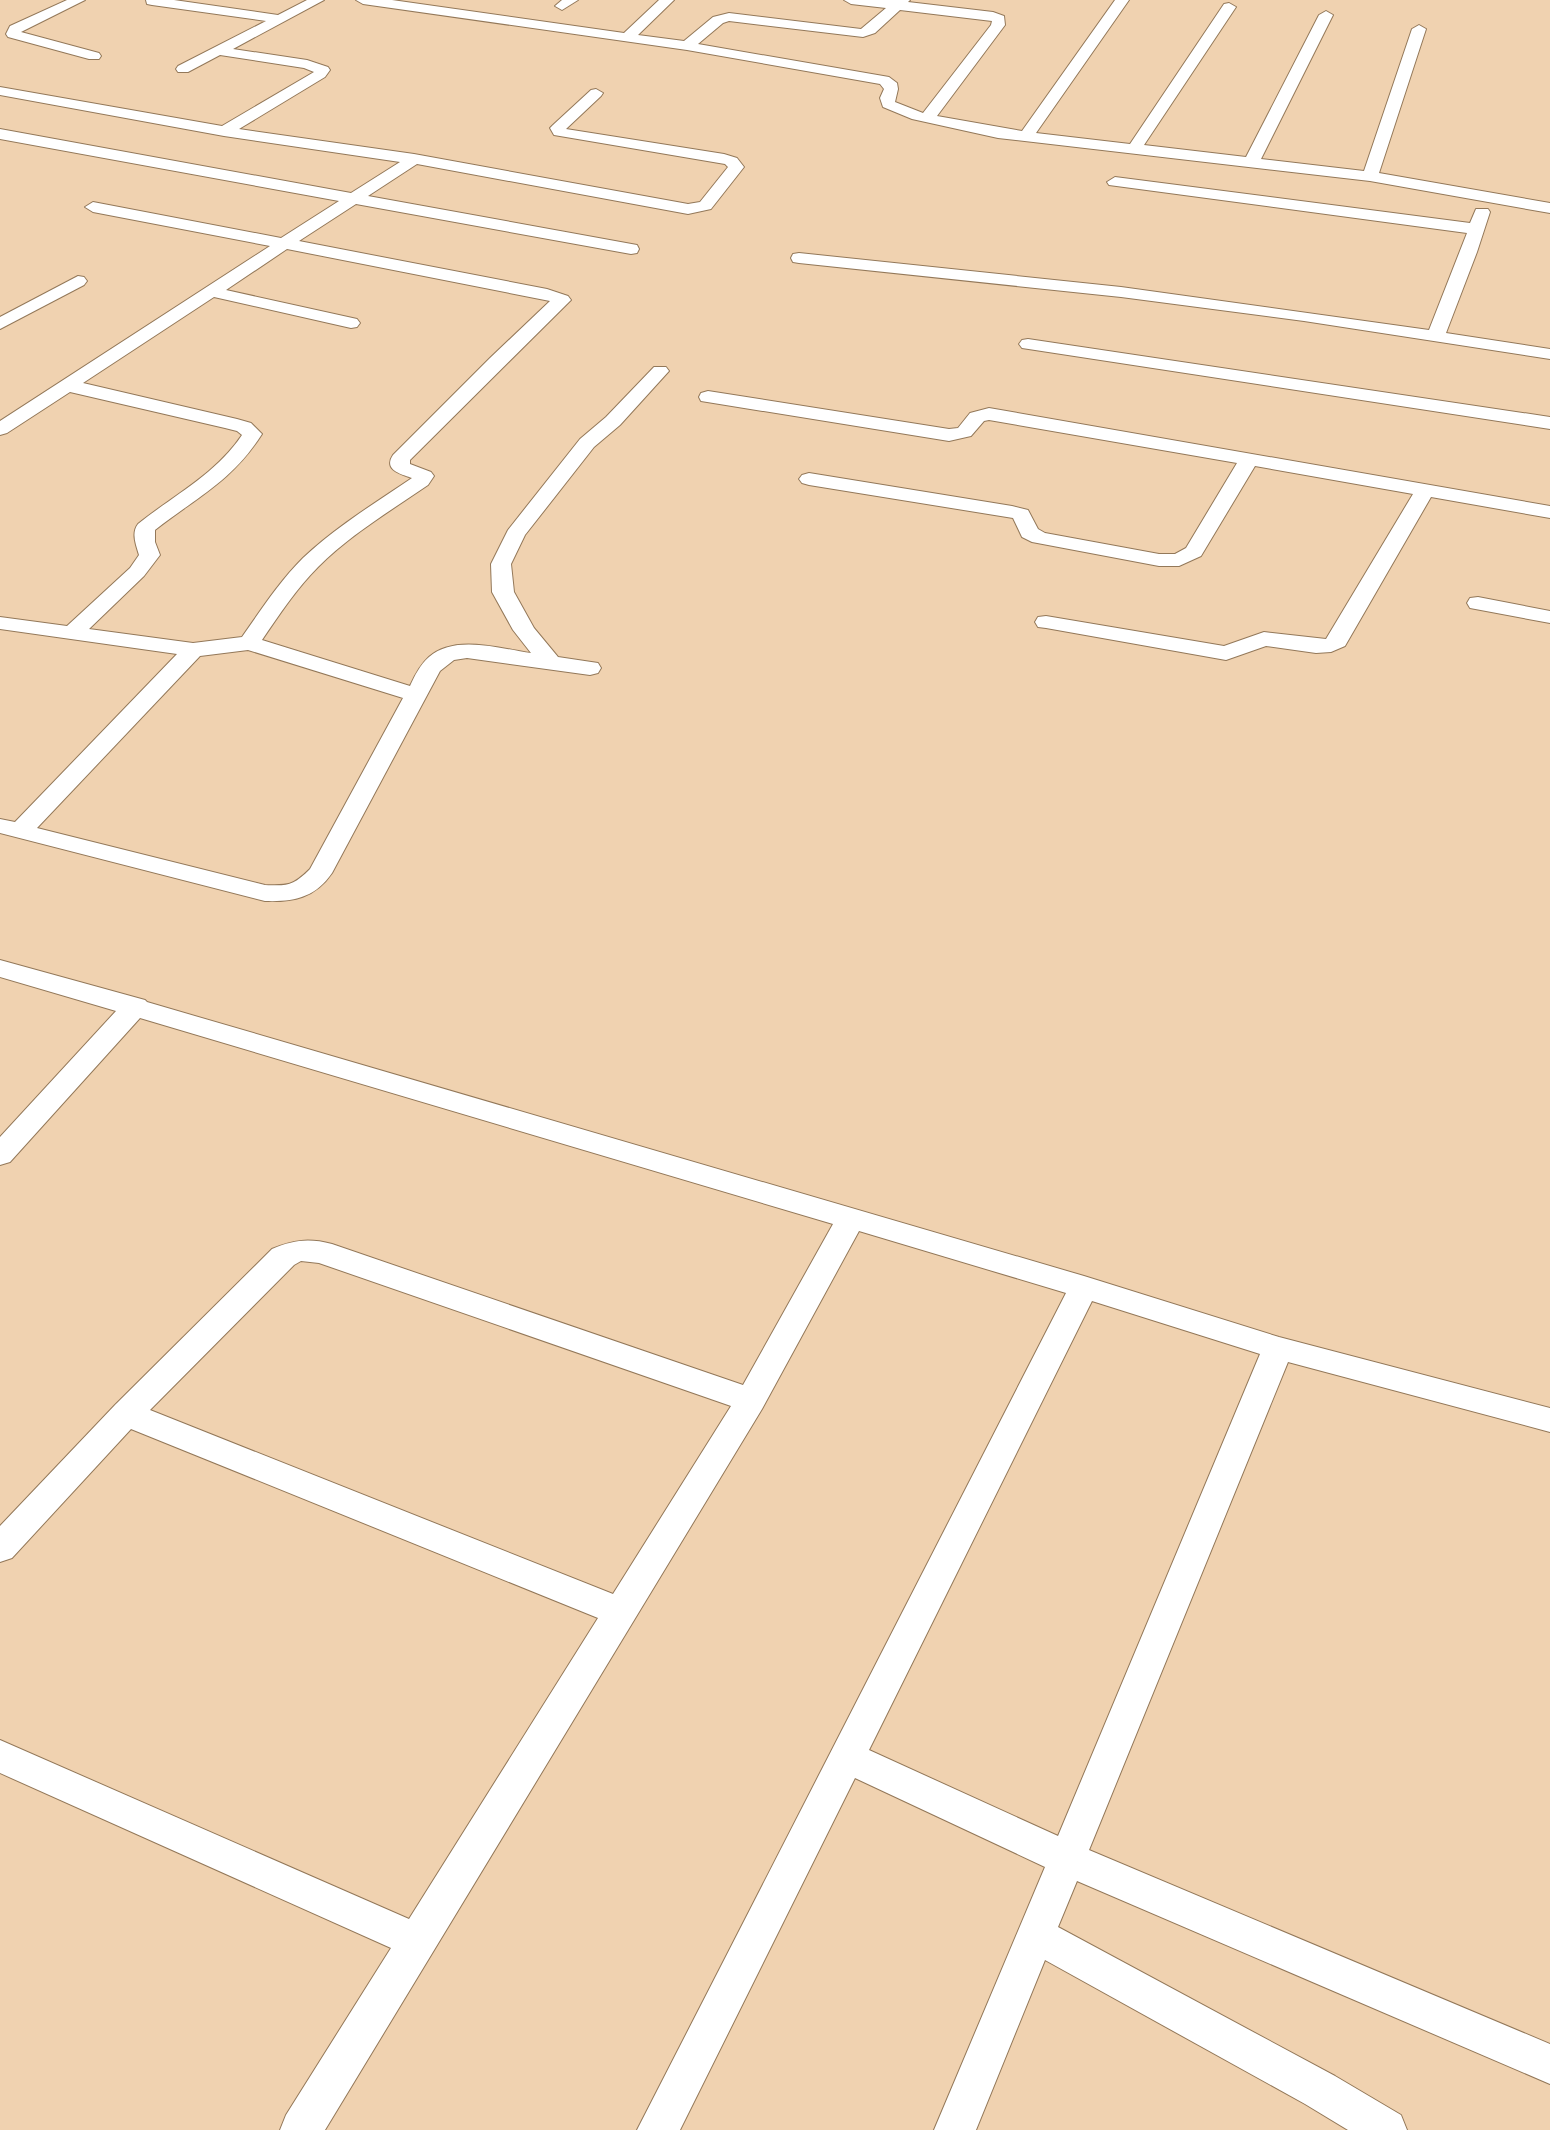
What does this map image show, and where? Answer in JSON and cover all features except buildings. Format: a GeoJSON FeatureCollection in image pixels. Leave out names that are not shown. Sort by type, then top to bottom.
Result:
{"type":"FeatureCollection","features":[{"type":"Feature","properties":{"kind":"street"},"geometry":{"type":"LineString","coordinates":[[78,0],[15,29],[13,34],[94,56]]}},
{"type":"Feature","properties":{"kind":"street"},"geometry":{"type":"LineString","coordinates":[[183,69],[317,0]]}},
{"type":"Feature","properties":{"kind":"street"},"geometry":{"type":"LineString","coordinates":[[363,0],[687,46],[884,80],[890,83],[891,89],[886,98],[888,104],[927,118],[998,133],[1370,176],[1550,208]]}},
{"type":"Feature","properties":{"kind":"street"},"geometry":{"type":"LineString","coordinates":[[446,12],[465,0]]}},
{"type":"Feature","properties":{"kind":"street"},"geometry":{"type":"LineString","coordinates":[[626,38],[667,0]]}},
{"type":"Feature","properties":{"kind":"street"},"geometry":{"type":"LineString","coordinates":[[850,0],[900,3],[993,16],[999,19],[998,25],[927,118]]}},
{"type":"Feature","properties":{"kind":"street"},"geometry":{"type":"LineString","coordinates":[[1026,136],[1122,0]]}},
{"type":"Feature","properties":{"kind":"street"},"geometry":{"type":"LineString","coordinates":[[152,1],[281,19]]}},
{"type":"Feature","properties":{"kind":"street"},"geometry":{"type":"LineString","coordinates":[[687,46],[724,17],[863,33],[870,30],[900,3]]}},
{"type":"Feature","properties":{"kind":"street"},"geometry":{"type":"LineString","coordinates":[[1133,150],[1230,7]]}},
{"type":"Feature","properties":{"kind":"street"},"geometry":{"type":"LineString","coordinates":[[1251,163],[1326,15]]}},
{"type":"Feature","properties":{"kind":"street"},"geometry":{"type":"LineString","coordinates":[[1370,176],[1419,29]]}},
{"type":"Feature","properties":{"kind":"street"},"geometry":{"type":"LineString","coordinates":[[220,50],[307,64],[323,70],[320,74],[224,131]]}},
{"type":"Feature","properties":{"kind":"street"},"geometry":{"type":"LineString","coordinates":[[0,91],[224,131],[414,159],[688,209],[705,206],[736,167],[731,161],[724,159],[559,132],[558,128],[596,93]]}},
{"type":"Feature","properties":{"kind":"street"},"geometry":{"type":"LineString","coordinates":[[0,134],[350,200],[631,249]]}},
{"type":"Feature","properties":{"kind":"street"},"geometry":{"type":"LineString","coordinates":[[5,422],[66,385],[414,159]]}},
{"type":"Feature","properties":{"kind":"street"},"geometry":{"type":"LineString","coordinates":[[1115,182],[1476,229]]}},
{"type":"Feature","properties":{"kind":"street"},"geometry":{"type":"LineString","coordinates":[[1435,337],[1487,196]]}},
{"type":"Feature","properties":{"kind":"street"},"geometry":{"type":"LineString","coordinates":[[94,208],[548,294],[562,300],[496,362],[400,459],[400,467],[404,470],[424,476],[421,481],[358,523],[320,554],[294,581],[249,643]]}},
{"type":"Feature","properties":{"kind":"street"},"geometry":{"type":"LineString","coordinates":[[799,258],[1121,292],[1304,316],[1550,354]]}},
{"type":"Feature","properties":{"kind":"street"},"geometry":{"type":"LineString","coordinates":[[0,324],[78,281]]}},
{"type":"Feature","properties":{"kind":"street"},"geometry":{"type":"LineString","coordinates":[[210,291],[351,323]]}},
{"type":"Feature","properties":{"kind":"street"},"geometry":{"type":"LineString","coordinates":[[1028,344],[1550,422]]}},
{"type":"Feature","properties":{"kind":"street"},"geometry":{"type":"LineString","coordinates":[[551,663],[524,630],[503,592],[500,564],[514,534],[587,443],[613,421],[660,371]]}},
{"type":"Feature","properties":{"kind":"street"},"geometry":{"type":"LineString","coordinates":[[66,385],[230,423],[244,427],[252,434],[244,450],[220,475],[145,528],[145,542],[150,555],[137,572],[72,633]]}},
{"type":"Feature","properties":{"kind":"street"},"geometry":{"type":"LineString","coordinates":[[708,397],[949,435],[964,432],[977,417],[989,414],[1550,512]]}},
{"type":"Feature","properties":{"kind":"street"},"geometry":{"type":"LineString","coordinates":[[809,479],[1012,512],[1021,514],[1029,533],[1039,538],[1158,560],[1179,560],[1194,552],[1249,460]]}},
{"type":"Feature","properties":{"kind":"street"},"geometry":{"type":"LineString","coordinates":[[1046,622],[1226,654],[1264,639],[1316,646],[1331,645],[1337,641],[1424,491]]}},
{"type":"Feature","properties":{"kind":"street"},"geometry":{"type":"LineString","coordinates":[[1478,603],[1550,617]]}},
{"type":"Feature","properties":{"kind":"street"},"geometry":{"type":"LineString","coordinates":[[0,623],[193,650],[249,643],[416,695]]}},
{"type":"Feature","properties":{"kind":"street"},"geometry":{"type":"LineString","coordinates":[[10,829],[193,650]]}},
{"type":"Feature","properties":{"kind":"street"},"geometry":{"type":"LineString","coordinates":[[10,829],[265,893],[292,894],[303,890],[320,873],[416,695],[439,658],[450,652],[466,651],[590,668]]}},
{"type":"Feature","properties":{"kind":"street"},"geometry":{"type":"LineString","coordinates":[[0,968],[136,1006],[1084,1287],[1278,1348],[1550,1420]]}},
{"type":"Feature","properties":{"kind":"street"},"geometry":{"type":"LineString","coordinates":[[0,1155],[136,1006]]}},
{"type":"Feature","properties":{"kind":"street"},"geometry":{"type":"LineString","coordinates":[[300,2130],[751,1400],[851,1218]]}},
{"type":"Feature","properties":{"kind":"street"},"geometry":{"type":"LineString","coordinates":[[0,1548],[126,1414],[283,1258],[298,1250],[321,1252],[751,1400]]}},
{"type":"Feature","properties":{"kind":"street"},"geometry":{"type":"LineString","coordinates":[[658,2130],[1084,1287]]}},
{"type":"Feature","properties":{"kind":"street"},"geometry":{"type":"LineString","coordinates":[[955,2130],[1278,1348]]}},
{"type":"Feature","properties":{"kind":"street"},"geometry":{"type":"LineString","coordinates":[[126,1414],[620,1612]]}},
{"type":"Feature","properties":{"kind":"street"},"geometry":{"type":"LineString","coordinates":[[0,1756],[417,1941]]}},
{"type":"Feature","properties":{"kind":"street"},"geometry":{"type":"LineString","coordinates":[[846,1757],[1068,1859],[1550,2064]]}},
{"type":"Feature","properties":{"kind":"street"},"geometry":{"type":"LineString","coordinates":[[1036,1935],[1320,2090],[1386,2130]]}}]}
